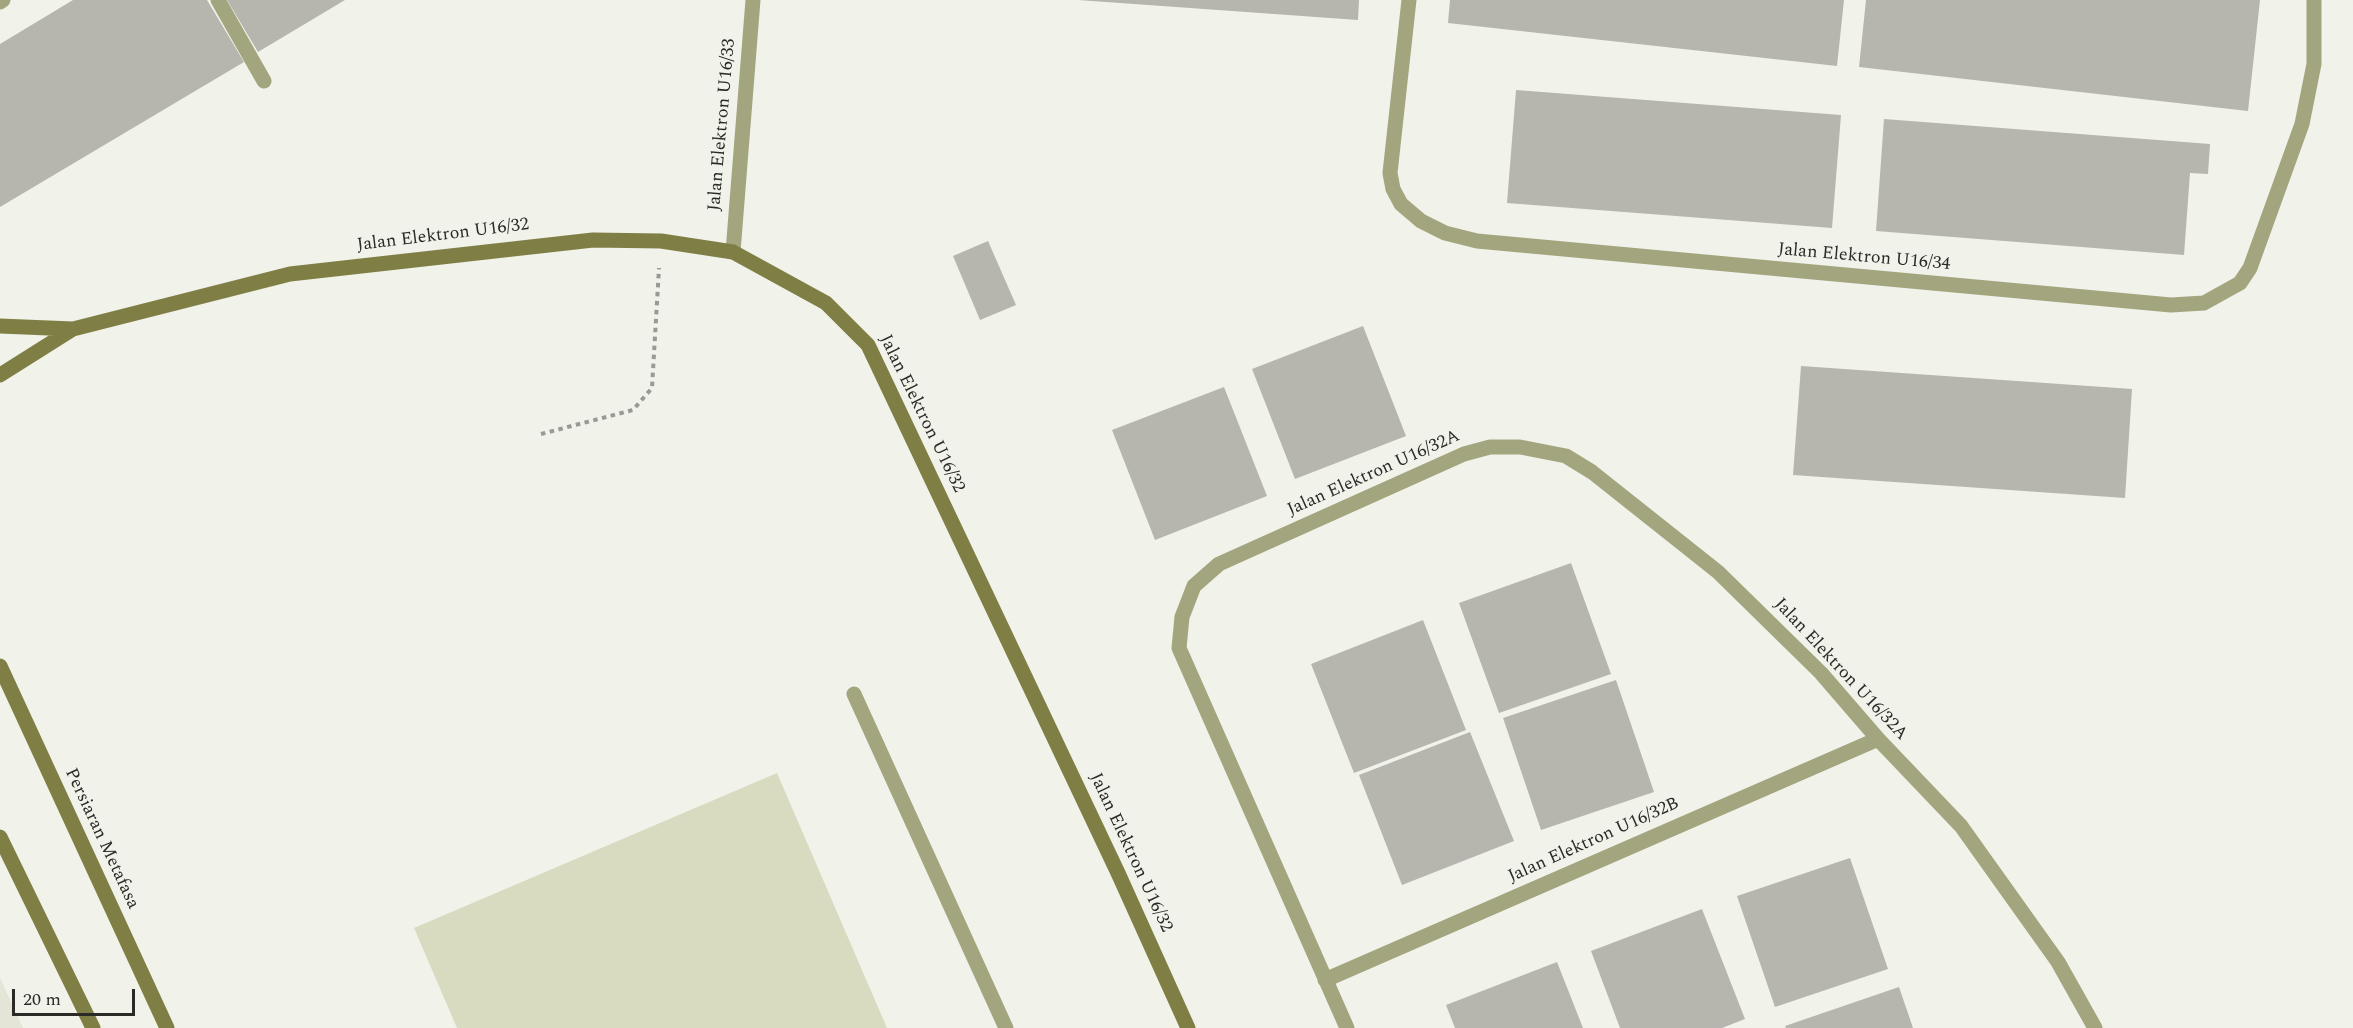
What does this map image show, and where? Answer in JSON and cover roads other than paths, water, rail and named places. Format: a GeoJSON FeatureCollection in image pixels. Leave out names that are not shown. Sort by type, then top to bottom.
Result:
{"type":"FeatureCollection","features":[{"type":"Feature","properties":{"kind":"street"},"geometry":{"type":"LineString","coordinates":[[218,0],[264,81]]}},
{"type":"Feature","properties":{"kind":"street","name":"Jalan Elektron U16/33"},"geometry":{"type":"LineString","coordinates":[[733,252],[753,0]]}},
{"type":"Feature","properties":{"kind":"street","name":"Jalan Elektron U16/34"},"geometry":{"type":"LineString","coordinates":[[1409,0],[1390,173],[1393,189],[1401,204],[1421,221],[1445,233],[1477,241],[2171,305],[2204,303],[2240,283],[2250,268],[2302,124],[2314,64],[2314,0]]}},
{"type":"Feature","properties":{"kind":"street","name":"Jalan Elektron U16/32"},"geometry":{"type":"LineString","coordinates":[[73,329],[290,274],[508,247],[592,240],[661,241],[733,252],[826,303],[868,345],[1118,873],[1188,1028]]}},
{"type":"Feature","properties":{"kind":"street"},"geometry":{"type":"LineString","coordinates":[[0,326],[73,329]]}},
{"type":"Feature","properties":{"kind":"street"},"geometry":{"type":"LineString","coordinates":[[0,375],[73,329]]}},
{"type":"Feature","properties":{"kind":"street","name":"Jalan Elektron U16/32A"},"geometry":{"type":"LineString","coordinates":[[1347,1028],[1179,648],[1182,617],[1194,586],[1219,564],[1464,454],[1490,447],[1520,447],[1566,456],[1592,472],[1718,572],[1821,673],[1878,739],[1961,826],[2058,962],[2095,1028]]}},
{"type":"Feature","properties":{"kind":"street","name":"Persiaran Metafasa"},"geometry":{"type":"LineString","coordinates":[[0,666],[167,1028]]}},
{"type":"Feature","properties":{"kind":"street"},"geometry":{"type":"LineString","coordinates":[[854,694],[1006,1028]]}},
{"type":"Feature","properties":{"kind":"street","name":"Jalan Elektron U16/32B"},"geometry":{"type":"LineString","coordinates":[[1325,980],[1878,739]]}},
{"type":"Feature","properties":{"kind":"street"},"geometry":{"type":"LineString","coordinates":[[0,837],[91,1027]]}}]}
